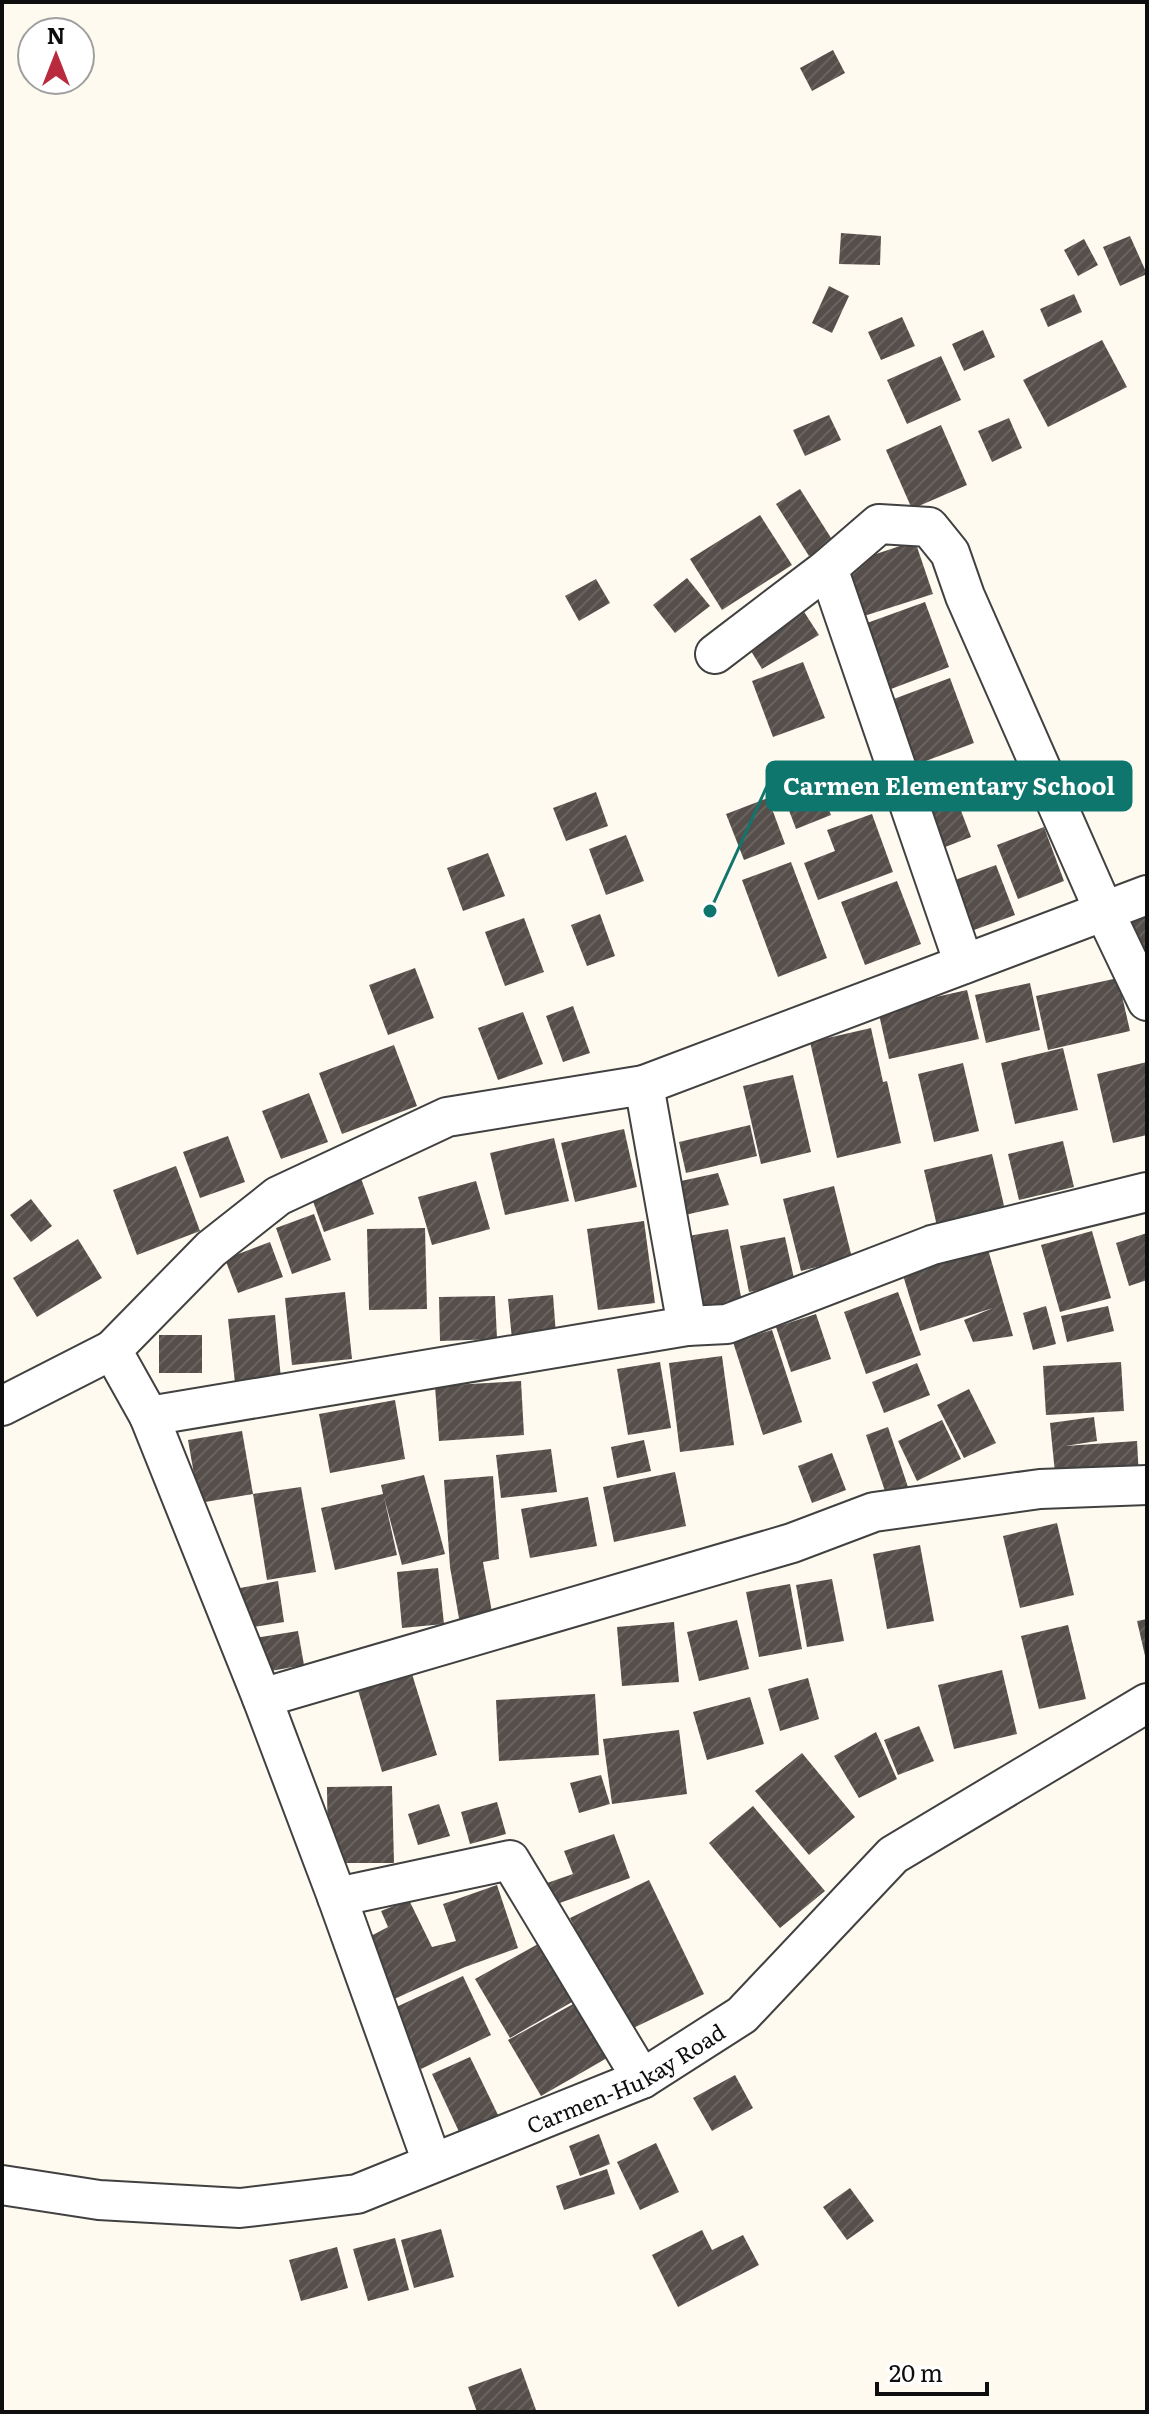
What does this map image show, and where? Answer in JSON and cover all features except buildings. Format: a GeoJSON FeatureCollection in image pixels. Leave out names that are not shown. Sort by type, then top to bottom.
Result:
{"type":"FeatureCollection","features":[{"type":"Feature","properties":{"kind":"street"},"geometry":{"type":"LineString","coordinates":[[715,654],[828,568],[879,524],[929,527],[950,553],[965,596],[1147,1001]]}},
{"type":"Feature","properties":{"kind":"street"},"geometry":{"type":"LineString","coordinates":[[828,568],[964,964]]}},
{"type":"Feature","properties":{"kind":"street"},"geometry":{"type":"LineString","coordinates":[[2,1406],[112,1350],[211,1249],[278,1196],[447,1117],[644,1085],[1147,895]]}},
{"type":"Feature","properties":{"kind":"street"},"geometry":{"type":"LineString","coordinates":[[644,1085],[687,1326]]}},
{"type":"Feature","properties":{"kind":"street"},"geometry":{"type":"LineString","coordinates":[[149,1416],[687,1326],[727,1324],[932,1245],[1147,1192]]}},
{"type":"Feature","properties":{"kind":"street"},"geometry":{"type":"LineString","coordinates":[[112,1350],[149,1416],[262,1698],[432,2162]]}},
{"type":"Feature","properties":{"kind":"street"},"geometry":{"type":"LineString","coordinates":[[262,1698],[792,1543],[874,1512],[1040,1489],[1147,1485]]}},
{"type":"Feature","properties":{"kind":"street","name":"Carmen-Hukay Road"},"geometry":{"type":"LineString","coordinates":[[2,2185],[99,2200],[240,2208],[357,2194],[642,2079],[742,2015],[893,1855],[1147,1703]]}},
{"type":"Feature","properties":{"kind":"street"},"geometry":{"type":"LineString","coordinates":[[337,1897],[510,1860],[642,2079]]}},
{"type":"Feature","properties":{"kind":"place","name":"Carmen Elementary School"},"geometry":{"type":"Point","coordinates":[710,911]}}]}
